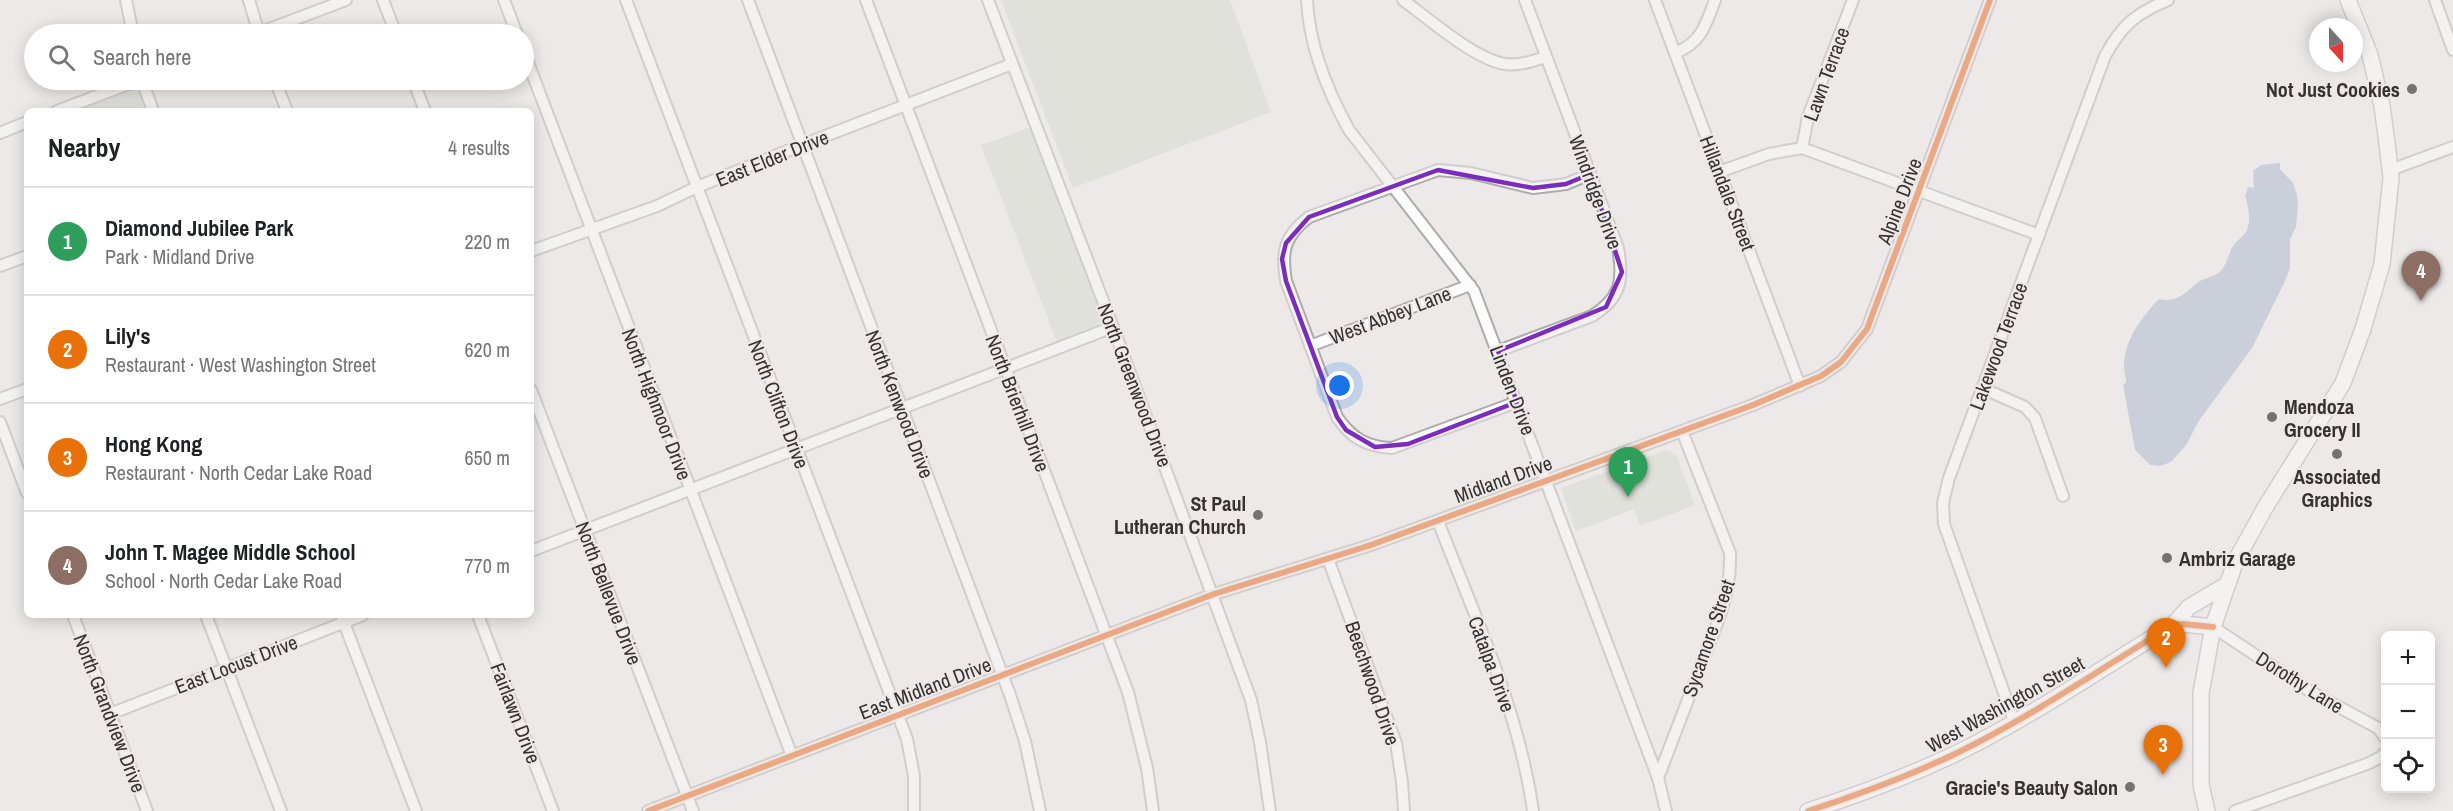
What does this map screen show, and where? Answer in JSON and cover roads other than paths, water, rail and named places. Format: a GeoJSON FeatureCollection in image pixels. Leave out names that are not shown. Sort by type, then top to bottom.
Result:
{"type":"FeatureCollection","features":[{"type":"Feature","properties":{"kind":"main road"},"geometry":{"type":"LineString","coordinates":[[2207,811],[2201,785],[2201,693],[2213,627],[2236,560],[2266,506],[2343,382],[2363,330],[2382,264],[2390,170],[2382,106],[2370,55],[2348,0]]}},
{"type":"Feature","properties":{"kind":"main road","name":"West Washington Street"},"geometry":{"type":"LineString","coordinates":[[1808,811],[1834,807],[1957,753],[2173,625],[2189,607],[2228,584]]}},
{"type":"Feature","properties":{"kind":"main road"},"geometry":{"type":"LineString","coordinates":[[2173,625],[2213,627]]}},
{"type":"Feature","properties":{"kind":"street"},"geometry":{"type":"LineString","coordinates":[[126,0],[131,24]]}},
{"type":"Feature","properties":{"kind":"street"},"geometry":{"type":"LineString","coordinates":[[249,0],[255,24]]}},
{"type":"Feature","properties":{"kind":"street"},"geometry":{"type":"LineString","coordinates":[[284,24],[346,0]]}},
{"type":"Feature","properties":{"kind":"street"},"geometry":{"type":"LineString","coordinates":[[383,0],[392,24]]}},
{"type":"Feature","properties":{"kind":"street"},"geometry":{"type":"LineString","coordinates":[[504,0],[513,24]]}},
{"type":"Feature","properties":{"kind":"street","name":"North Clifton Drive"},"geometry":{"type":"LineString","coordinates":[[626,0],[907,740],[914,776],[915,811]]}},
{"type":"Feature","properties":{"kind":"street","name":"North Kenwood Drive"},"geometry":{"type":"LineString","coordinates":[[748,0],[1003,676],[1025,741],[1040,811]]}},
{"type":"Feature","properties":{"kind":"street","name":"North Brierhill Drive"},"geometry":{"type":"LineString","coordinates":[[866,0],[1107,636],[1137,722],[1153,811]]}},
{"type":"Feature","properties":{"kind":"street","name":"North Greenwood Drive"},"geometry":{"type":"LineString","coordinates":[[988,0],[1214,594],[1251,700],[1270,811]]}},
{"type":"Feature","properties":{"kind":"street","name":"Linden Drive"},"geometry":{"type":"LineString","coordinates":[[1306,0],[1312,39],[1335,104],[1349,130],[1470,285],[1498,351],[1547,480],[1658,778],[1666,811]]}},
{"type":"Feature","properties":{"kind":"street"},"geometry":{"type":"LineString","coordinates":[[1403,0],[1476,53],[1493,61],[1522,64],[1546,57]]}},
{"type":"Feature","properties":{"kind":"street","name":"Windridge Drive"},"geometry":{"type":"LineString","coordinates":[[1498,351],[1592,315],[1606,307],[1616,294],[1622,272],[1618,248],[1525,0]]}},
{"type":"Feature","properties":{"kind":"street","name":"Hillandale Street"},"geometry":{"type":"LineString","coordinates":[[1655,0],[1800,386]]}},
{"type":"Feature","properties":{"kind":"street"},"geometry":{"type":"LineString","coordinates":[[1675,53],[1689,47],[1698,37],[1715,0]]}},
{"type":"Feature","properties":{"kind":"street","name":"Lawn Terrace"},"geometry":{"type":"LineString","coordinates":[[1802,148],[1808,117],[1853,0]]}},
{"type":"Feature","properties":{"kind":"street","name":"Alpine Drive"},"geometry":{"type":"LineString","coordinates":[[1800,386],[1841,363],[1868,329],[1990,0]]}},
{"type":"Feature","properties":{"kind":"street","name":"Lakewood Terrace"},"geometry":{"type":"LineString","coordinates":[[2013,721],[1944,524],[1943,503],[1948,478],[2105,56],[2116,36],[2130,20],[2168,0]]}},
{"type":"Feature","properties":{"kind":"street"},"geometry":{"type":"LineString","coordinates":[[2434,0],[2453,50]]}},
{"type":"Feature","properties":{"kind":"street","name":"East Elder Drive"},"geometry":{"type":"LineString","coordinates":[[534,250],[657,206],[697,187],[1012,64]]}},
{"type":"Feature","properties":{"kind":"street","name":"North Highmoor Drive"},"geometry":{"type":"LineString","coordinates":[[534,78],[792,756]]}},
{"type":"Feature","properties":{"kind":"street"},"geometry":{"type":"LineString","coordinates":[[77,107],[117,90]]}},
{"type":"Feature","properties":{"kind":"street"},"geometry":{"type":"LineString","coordinates":[[144,90],[152,108]]}},
{"type":"Feature","properties":{"kind":"street"},"geometry":{"type":"LineString","coordinates":[[279,90],[286,108]]}},
{"type":"Feature","properties":{"kind":"street"},"geometry":{"type":"LineString","coordinates":[[417,90],[424,108]]}},
{"type":"Feature","properties":{"kind":"street"},"geometry":{"type":"LineString","coordinates":[[0,133],[24,123]]}},
{"type":"Feature","properties":{"kind":"street"},"geometry":{"type":"LineString","coordinates":[[2390,170],[2453,147]]}},
{"type":"Feature","properties":{"kind":"street"},"geometry":{"type":"LineString","coordinates":[[1719,171],[1769,154],[1802,148],[2039,235]]}},
{"type":"Feature","properties":{"kind":"street"},"geometry":{"type":"LineString","coordinates":[[1517,402],[1392,448],[1375,447],[1361,441],[1346,430],[1338,417],[1310,346],[1286,281],[1282,259],[1286,243],[1296,227],[1309,217],[1438,170],[1471,173],[1533,188],[1566,184],[1590,174]]}},
{"type":"Feature","properties":{"kind":"street"},"geometry":{"type":"LineString","coordinates":[[0,266],[24,257]]}},
{"type":"Feature","properties":{"kind":"street","name":"West Abbey Lane"},"geometry":{"type":"LineString","coordinates":[[1310,346],[1470,285]]}},
{"type":"Feature","properties":{"kind":"street"},"geometry":{"type":"LineString","coordinates":[[534,550],[1113,327]]}},
{"type":"Feature","properties":{"kind":"street","name":"Midland Drive"},"geometry":{"type":"LineString","coordinates":[[1214,594],[1328,559],[1438,520],[1800,386]]}},
{"type":"Feature","properties":{"kind":"street"},"geometry":{"type":"LineString","coordinates":[[1982,388],[2025,407],[2035,418],[2063,496]]}},
{"type":"Feature","properties":{"kind":"street"},"geometry":{"type":"LineString","coordinates":[[0,399],[24,390]]}},
{"type":"Feature","properties":{"kind":"street","name":"North Bellevue Drive"},"geometry":{"type":"LineString","coordinates":[[534,398],[693,811]]}},
{"type":"Feature","properties":{"kind":"street"},"geometry":{"type":"LineString","coordinates":[[0,422],[24,485]]}},
{"type":"Feature","properties":{"kind":"street","name":"Sycamore Street"},"geometry":{"type":"LineString","coordinates":[[1658,778],[1727,597],[1731,574],[1730,553],[1682,431]]}},
{"type":"Feature","properties":{"kind":"street","name":"Catalpa Drive"},"geometry":{"type":"LineString","coordinates":[[1438,520],[1515,728],[1529,784],[1533,811]]}},
{"type":"Feature","properties":{"kind":"street","name":"Beechwood Drive"},"geometry":{"type":"LineString","coordinates":[[1328,559],[1396,743],[1404,811]]}},
{"type":"Feature","properties":{"kind":"street","name":"East Midland Drive"},"geometry":{"type":"LineString","coordinates":[[648,811],[1214,594]]}},
{"type":"Feature","properties":{"kind":"street","name":"North Grandview Drive"},"geometry":{"type":"LineString","coordinates":[[74,618],[147,811]]}},
{"type":"Feature","properties":{"kind":"street"},"geometry":{"type":"LineString","coordinates":[[208,618],[281,811]]}},
{"type":"Feature","properties":{"kind":"street","name":"Fairlawn Drive"},"geometry":{"type":"LineString","coordinates":[[479,618],[554,811]]}},
{"type":"Feature","properties":{"kind":"street"},"geometry":{"type":"LineString","coordinates":[[342,619],[416,811]]}},
{"type":"Feature","properties":{"kind":"street","name":"East Locust Drive"},"geometry":{"type":"LineString","coordinates":[[110,714],[342,619]]}},
{"type":"Feature","properties":{"kind":"street","name":"Dorothy Lane"},"geometry":{"type":"LineString","coordinates":[[2213,627],[2311,692],[2378,728],[2381,733]]}},
{"type":"Feature","properties":{"kind":"street"},"geometry":{"type":"LineString","coordinates":[[2235,811],[2262,806],[2381,757]]}},
{"type":"Feature","properties":{"kind":"water"},"geometry":{"type":"Polygon","coordinates":[[[2280,163],[2280,169],[2293,183],[2298,206],[2296,227],[2290,239],[2290,268],[2285,281],[2252,348],[2198,422],[2187,444],[2171,462],[2160,466],[2150,465],[2135,450],[2123,385],[2126,382],[2125,357],[2130,339],[2140,322],[2159,299],[2170,300],[2179,297],[2199,282],[2221,271],[2232,247],[2248,228],[2249,213],[2245,196],[2248,187],[2254,188],[2253,171],[2261,165],[2280,163]]]}},
{"type":"Feature","properties":{"kind":"place","name":"Not Just Cookies"},"geometry":{"type":"Point","coordinates":[2412,89]}},
{"type":"Feature","properties":{"kind":"place","name":"John T. Magee Middle School"},"geometry":{"type":"Point","coordinates":[2421,301]}},
{"type":"Feature","properties":{"kind":"place","name":"Mendoza Grocery II"},"geometry":{"type":"Point","coordinates":[2272,417]}},
{"type":"Feature","properties":{"kind":"place","name":"Associated Graphics"},"geometry":{"type":"Point","coordinates":[2337,454]}},
{"type":"Feature","properties":{"kind":"place","name":"Diamond Jubilee Park"},"geometry":{"type":"Point","coordinates":[1628,497]}},
{"type":"Feature","properties":{"kind":"place","name":"St Paul Lutheran Church"},"geometry":{"type":"Point","coordinates":[1258,515]}},
{"type":"Feature","properties":{"kind":"place","name":"Ambriz Garage"},"geometry":{"type":"Point","coordinates":[2167,558]}},
{"type":"Feature","properties":{"kind":"place","name":"Lily's"},"geometry":{"type":"Point","coordinates":[2166,668]}},
{"type":"Feature","properties":{"kind":"place","name":"Hong Kong"},"geometry":{"type":"Point","coordinates":[2163,775]}},
{"type":"Feature","properties":{"kind":"place","name":"Gracie's Beauty Salon"},"geometry":{"type":"Point","coordinates":[2130,787]}}]}
